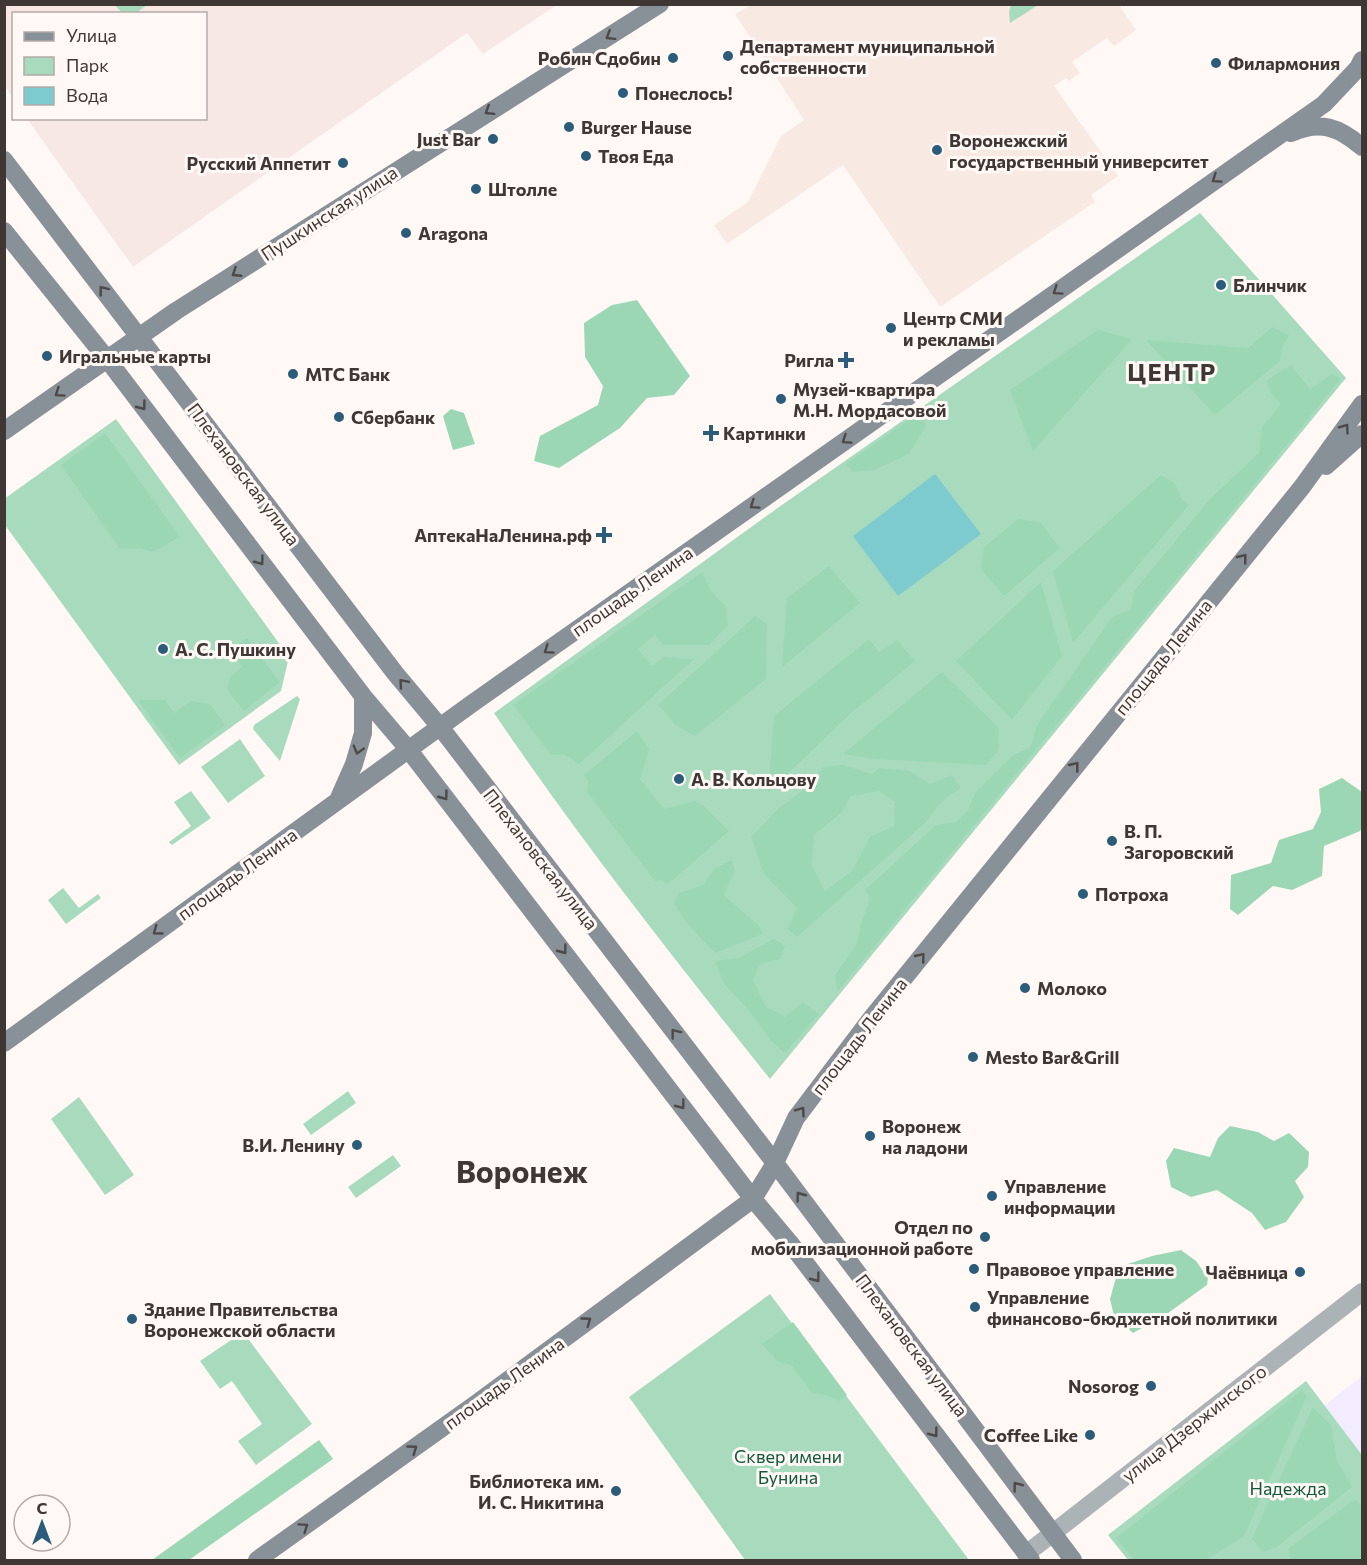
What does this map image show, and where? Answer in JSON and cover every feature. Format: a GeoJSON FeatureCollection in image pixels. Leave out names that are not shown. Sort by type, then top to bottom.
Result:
{"type":"FeatureCollection","features":[{"type":"Feature","properties":{"kind":"main road","name":"Пушкинская улица"},"geometry":{"type":"LineString","coordinates":[[4,431],[206,292],[660,4]]}},
{"type":"Feature","properties":{"kind":"main road","name":"площадь Ленина"},"geometry":{"type":"LineString","coordinates":[[4,1043],[408,749],[441,728],[490,691],[1324,104],[1360,64]]}},
{"type":"Feature","properties":{"kind":"main road","name":"площадь Ленина"},"geometry":{"type":"LineString","coordinates":[[1264,145],[1305,127],[1326,126],[1344,132],[1362,147]]}},
{"type":"Feature","properties":{"kind":"main road","name":"Плехановская улица"},"geometry":{"type":"LineString","coordinates":[[4,160],[394,673],[441,728],[775,1163],[1073,1560]]}},
{"type":"Feature","properties":{"kind":"main road","name":"Плехановская улица"},"geometry":{"type":"LineString","coordinates":[[4,231],[107,359],[363,696],[408,749],[1028,1557]]}},
{"type":"Feature","properties":{"kind":"main road","name":"площадь Ленина"},"geometry":{"type":"LineString","coordinates":[[257,1560],[477,1403],[753,1199],[775,1163],[796,1118],[870,1020],[1302,487],[1362,404]]}},
{"type":"Feature","properties":{"kind":"main road"},"geometry":{"type":"LineString","coordinates":[[1302,487],[1362,434]]}},
{"type":"Feature","properties":{"kind":"main road"},"geometry":{"type":"LineString","coordinates":[[338,801],[354,764],[363,733],[363,696]]}},
{"type":"Feature","properties":{"kind":"street","name":"улица Дзержинского"},"geometry":{"type":"LineString","coordinates":[[1028,1557],[1053,1533],[1362,1292]]}},
{"type":"Feature","properties":{"kind":"shaded area"},"geometry":{"type":"Polygon","coordinates":[[[4,5],[557,5],[483,54],[467,33],[133,267],[28,120],[207,120],[207,12],[12,12],[12,97],[5,86],[4,5]]]}},
{"type":"Feature","properties":{"kind":"shaded area","name":"Воронежский государственный университет"},"geometry":{"type":"Polygon","coordinates":[[[751,5],[1119,5],[1136,30],[1114,46],[1107,38],[1072,62],[1080,73],[1069,81],[1066,78],[1054,86],[1118,176],[1091,195],[1095,202],[940,307],[843,165],[727,244],[714,225],[748,202],[781,136],[804,120],[735,14],[751,5]]]}},
{"type":"Feature","properties":{"kind":"shaded area"},"geometry":{"type":"Polygon","coordinates":[[[1362,1376],[1362,1455],[1324,1406],[1362,1376]]]}},
{"type":"Feature","properties":{"kind":"green space"},"geometry":{"type":"Polygon","coordinates":[[[1011,4],[1038,5],[1010,23],[1011,4]]]}},
{"type":"Feature","properties":{"kind":"green space"},"geometry":{"type":"Polygon","coordinates":[[[115,5],[147,5],[137,12],[121,12],[115,5]]]}},
{"type":"Feature","properties":{"kind":"green space"},"geometry":{"type":"Polygon","coordinates":[[[1200,213],[1346,378],[770,1079],[594,853],[494,713],[779,507],[1200,213]]]}},
{"type":"Feature","properties":{"kind":"green space"},"geometry":{"type":"Polygon","coordinates":[[[637,300],[690,376],[674,395],[647,398],[620,428],[559,468],[534,461],[540,436],[598,405],[603,386],[585,357],[584,323],[612,305],[637,300]]]}},
{"type":"Feature","properties":{"kind":"green space"},"geometry":{"type":"Polygon","coordinates":[[[1272,327],[1289,335],[1282,347],[1280,361],[1215,415],[1146,340],[1248,348],[1272,327]]]}},
{"type":"Feature","properties":{"kind":"green space"},"geometry":{"type":"Polygon","coordinates":[[[1098,330],[1132,339],[1033,451],[1010,390],[1098,330]]]}},
{"type":"Feature","properties":{"kind":"green space"},"geometry":{"type":"Polygon","coordinates":[[[1291,365],[1310,389],[1332,374],[1341,379],[837,992],[835,975],[857,944],[870,899],[865,890],[936,825],[956,822],[968,810],[975,793],[1013,755],[1031,747],[1037,725],[1112,617],[1131,609],[1134,591],[1210,499],[1259,453],[1262,427],[1281,404],[1270,392],[1267,380],[1291,365]]]}},
{"type":"Feature","properties":{"kind":"green space"},"geometry":{"type":"Polygon","coordinates":[[[451,409],[464,413],[475,444],[453,450],[443,416],[451,409]]]}},
{"type":"Feature","properties":{"kind":"green space"},"geometry":{"type":"Polygon","coordinates":[[[918,413],[926,425],[909,454],[874,470],[852,472],[846,464],[918,413]]]}},
{"type":"Feature","properties":{"kind":"green space"},"geometry":{"type":"Polygon","coordinates":[[[116,419],[289,657],[281,691],[179,765],[5,525],[4,499],[116,419]]]}},
{"type":"Feature","properties":{"kind":"green space"},"geometry":{"type":"Polygon","coordinates":[[[105,433],[180,537],[152,552],[140,548],[120,549],[61,465],[105,433]]]}},
{"type":"Feature","properties":{"kind":"green space"},"geometry":{"type":"Polygon","coordinates":[[[1161,475],[1175,483],[1181,498],[1189,505],[1073,643],[1053,571],[1161,475]]]}},
{"type":"Feature","properties":{"kind":"green space"},"geometry":{"type":"Polygon","coordinates":[[[1018,519],[1040,522],[1060,548],[1004,596],[981,569],[984,547],[1018,519]]]}},
{"type":"Feature","properties":{"kind":"green space"},"geometry":{"type":"Polygon","coordinates":[[[829,566],[860,603],[782,667],[787,598],[829,566]]]}},
{"type":"Feature","properties":{"kind":"green space"},"geometry":{"type":"Polygon","coordinates":[[[702,572],[711,591],[725,606],[728,625],[709,645],[663,645],[655,635],[638,649],[652,666],[663,657],[694,659],[578,765],[566,756],[551,755],[513,705],[702,572]]]}},
{"type":"Feature","properties":{"kind":"green space"},"geometry":{"type":"Polygon","coordinates":[[[1041,582],[1062,656],[1012,720],[956,661],[1041,582]]]}},
{"type":"Feature","properties":{"kind":"green space"},"geometry":{"type":"Polygon","coordinates":[[[755,616],[767,624],[766,679],[695,736],[676,725],[658,705],[755,616]]]}},
{"type":"Feature","properties":{"kind":"green space"},"geometry":{"type":"Polygon","coordinates":[[[247,638],[280,682],[244,711],[227,690],[230,677],[242,667],[233,655],[236,645],[247,638]]]}},
{"type":"Feature","properties":{"kind":"green space"},"geometry":{"type":"Polygon","coordinates":[[[869,639],[879,652],[897,640],[915,661],[850,714],[768,793],[774,716],[869,639]]]}},
{"type":"Feature","properties":{"kind":"green space"},"geometry":{"type":"Polygon","coordinates":[[[942,672],[999,728],[998,751],[986,765],[876,759],[843,754],[942,672]]]}},
{"type":"Feature","properties":{"kind":"green space"},"geometry":{"type":"Polygon","coordinates":[[[297,696],[300,699],[280,761],[253,729],[254,725],[297,696]]]}},
{"type":"Feature","properties":{"kind":"green space"},"geometry":{"type":"Polygon","coordinates":[[[138,700],[165,700],[174,713],[191,701],[210,704],[225,725],[180,758],[138,700]]]}},
{"type":"Feature","properties":{"kind":"green space"},"geometry":{"type":"Polygon","coordinates":[[[637,731],[649,749],[640,779],[664,809],[695,801],[703,805],[729,831],[668,884],[662,880],[655,881],[587,792],[588,781],[584,775],[637,731]]]}},
{"type":"Feature","properties":{"kind":"green space"},"geometry":{"type":"Polygon","coordinates":[[[240,739],[265,776],[228,803],[201,767],[240,739]]]}},
{"type":"Feature","properties":{"kind":"green space"},"geometry":{"type":"Polygon","coordinates":[[[844,765],[872,774],[879,768],[910,771],[930,784],[952,775],[961,788],[944,799],[925,823],[797,937],[788,929],[797,908],[764,874],[751,837],[779,808],[805,789],[823,767],[844,765]],[[879,791],[851,796],[842,812],[814,835],[812,865],[825,891],[852,871],[870,837],[894,826],[895,802],[879,791]]]}},
{"type":"Feature","properties":{"kind":"green space"},"geometry":{"type":"Polygon","coordinates":[[[1342,778],[1362,792],[1362,828],[1360,831],[1324,846],[1322,876],[1292,890],[1273,886],[1238,915],[1230,909],[1231,875],[1271,863],[1279,840],[1313,829],[1321,812],[1319,789],[1342,778]]]}},
{"type":"Feature","properties":{"kind":"green space"},"geometry":{"type":"Polygon","coordinates":[[[191,791],[211,818],[172,845],[169,842],[191,826],[174,802],[191,791]]]}},
{"type":"Feature","properties":{"kind":"green space"},"geometry":{"type":"Polygon","coordinates":[[[731,860],[735,870],[724,895],[761,928],[763,934],[715,953],[687,923],[674,904],[679,893],[703,885],[714,869],[731,860]]]}},
{"type":"Feature","properties":{"kind":"green space"},"geometry":{"type":"Polygon","coordinates":[[[63,888],[79,908],[98,894],[101,898],[66,924],[48,900],[63,888]]]}},
{"type":"Feature","properties":{"kind":"green space"},"geometry":{"type":"Polygon","coordinates":[[[774,939],[785,946],[780,959],[760,964],[753,980],[766,1007],[785,1017],[803,1002],[819,1014],[785,1053],[771,1041],[748,1009],[724,984],[715,961],[738,958],[774,939]]]}},
{"type":"Feature","properties":{"kind":"green space"},"geometry":{"type":"Polygon","coordinates":[[[348,1091],[356,1103],[311,1135],[303,1124],[348,1091]]]}},
{"type":"Feature","properties":{"kind":"green space"},"geometry":{"type":"Polygon","coordinates":[[[79,1097],[134,1175],[105,1195],[51,1119],[79,1097]]]}},
{"type":"Feature","properties":{"kind":"green space"},"geometry":{"type":"Polygon","coordinates":[[[1230,1126],[1258,1132],[1274,1141],[1289,1133],[1309,1152],[1308,1167],[1295,1181],[1304,1197],[1286,1222],[1265,1230],[1252,1213],[1217,1190],[1191,1197],[1171,1187],[1166,1161],[1174,1148],[1210,1157],[1218,1138],[1230,1126]]]}},
{"type":"Feature","properties":{"kind":"green space"},"geometry":{"type":"Polygon","coordinates":[[[393,1155],[401,1166],[356,1198],[348,1187],[393,1155]]]}},
{"type":"Feature","properties":{"kind":"green space"},"geometry":{"type":"Polygon","coordinates":[[[1181,1250],[1196,1261],[1208,1278],[1207,1285],[1164,1316],[1133,1333],[1114,1316],[1110,1299],[1119,1267],[1152,1256],[1181,1250]]]}},
{"type":"Feature","properties":{"kind":"green space","name":"Cквер имени Бунина"},"geometry":{"type":"Polygon","coordinates":[[[770,1294],[969,1560],[745,1560],[629,1397],[770,1294]]]}},
{"type":"Feature","properties":{"kind":"green space"},"geometry":{"type":"Polygon","coordinates":[[[793,1322],[847,1395],[838,1401],[826,1395],[812,1393],[792,1366],[777,1361],[762,1344],[793,1322]]]}},
{"type":"Feature","properties":{"kind":"green space"},"geometry":{"type":"Polygon","coordinates":[[[243,1332],[312,1424],[256,1465],[238,1441],[262,1424],[232,1381],[220,1389],[200,1361],[243,1332]]]}},
{"type":"Feature","properties":{"kind":"green space","name":"Надежда"},"geometry":{"type":"Polygon","coordinates":[[[1306,1381],[1362,1455],[1362,1560],[1128,1560],[1108,1535],[1306,1381]]]}},
{"type":"Feature","properties":{"kind":"green space"},"geometry":{"type":"Polygon","coordinates":[[[1302,1390],[1307,1396],[1244,1536],[1206,1560],[1134,1560],[1116,1538],[1302,1390]]]}},
{"type":"Feature","properties":{"kind":"green space"},"geometry":{"type":"Polygon","coordinates":[[[1313,1407],[1331,1425],[1337,1461],[1352,1487],[1277,1547],[1262,1552],[1252,1538],[1313,1407]]]}},
{"type":"Feature","properties":{"kind":"green space"},"geometry":{"type":"Polygon","coordinates":[[[319,1440],[333,1459],[189,1560],[152,1560],[319,1440]]]}},
{"type":"Feature","properties":{"kind":"green space"},"geometry":{"type":"Polygon","coordinates":[[[1355,1499],[1362,1506],[1362,1560],[1290,1560],[1288,1549],[1355,1499]]]}},
{"type":"Feature","properties":{"kind":"water"},"geometry":{"type":"Polygon","coordinates":[[[935,474],[981,534],[898,596],[853,536],[935,474]]]}},
{"type":"Feature","properties":{"kind":"place","name":"Департамент муниципальной собственности"},"geometry":{"type":"Point","coordinates":[728,56]}},
{"type":"Feature","properties":{"kind":"place","name":"Робин Сдобин"},"geometry":{"type":"Point","coordinates":[673,58]}},
{"type":"Feature","properties":{"kind":"place","name":"Филармония"},"geometry":{"type":"Point","coordinates":[1216,63]}},
{"type":"Feature","properties":{"kind":"place","name":"Понеслось!"},"geometry":{"type":"Point","coordinates":[623,93]}},
{"type":"Feature","properties":{"kind":"place","name":"Burger Hause"},"geometry":{"type":"Point","coordinates":[569,127]}},
{"type":"Feature","properties":{"kind":"place","name":"Just Bar"},"geometry":{"type":"Point","coordinates":[493,139]}},
{"type":"Feature","properties":{"kind":"place","name":"Воронежский государственный университет"},"geometry":{"type":"Point","coordinates":[937,150]}},
{"type":"Feature","properties":{"kind":"place","name":"Твоя Еда"},"geometry":{"type":"Point","coordinates":[586,156]}},
{"type":"Feature","properties":{"kind":"place","name":"Русский Аппетит"},"geometry":{"type":"Point","coordinates":[343,163]}},
{"type":"Feature","properties":{"kind":"place","name":"Штолле"},"geometry":{"type":"Point","coordinates":[476,189]}},
{"type":"Feature","properties":{"kind":"place","name":"Aragona"},"geometry":{"type":"Point","coordinates":[406,233]}},
{"type":"Feature","properties":{"kind":"place","name":"Блинчик"},"geometry":{"type":"Point","coordinates":[1221,285]}},
{"type":"Feature","properties":{"kind":"place","name":"Центр СМИ и рекламы"},"geometry":{"type":"Point","coordinates":[891,328]}},
{"type":"Feature","properties":{"kind":"place","name":"Игральные карты"},"geometry":{"type":"Point","coordinates":[47,356]}},
{"type":"Feature","properties":{"kind":"place","name":"Ригла"},"geometry":{"type":"Point","coordinates":[846,360]}},
{"type":"Feature","properties":{"kind":"place","name":"МТС Банк"},"geometry":{"type":"Point","coordinates":[293,374]}},
{"type":"Feature","properties":{"kind":"place","name":"Музей-квартира М.Н. Мордасовой"},"geometry":{"type":"Point","coordinates":[781,399]}},
{"type":"Feature","properties":{"kind":"place","name":"Сбербанк"},"geometry":{"type":"Point","coordinates":[339,417]}},
{"type":"Feature","properties":{"kind":"place","name":"Картинки"},"geometry":{"type":"Point","coordinates":[711,433]}},
{"type":"Feature","properties":{"kind":"place","name":"АптекаНаЛенина.рф"},"geometry":{"type":"Point","coordinates":[604,535]}},
{"type":"Feature","properties":{"kind":"place","name":"А. С. Пушкину"},"geometry":{"type":"Point","coordinates":[163,649]}},
{"type":"Feature","properties":{"kind":"place","name":"А. В. Кольцову"},"geometry":{"type":"Point","coordinates":[679,779]}},
{"type":"Feature","properties":{"kind":"place","name":"В. П. Загоровский"},"geometry":{"type":"Point","coordinates":[1112,841]}},
{"type":"Feature","properties":{"kind":"place","name":"Потроха"},"geometry":{"type":"Point","coordinates":[1083,894]}},
{"type":"Feature","properties":{"kind":"place","name":"Молоко"},"geometry":{"type":"Point","coordinates":[1025,988]}},
{"type":"Feature","properties":{"kind":"place","name":"Mesto Bar&Grill"},"geometry":{"type":"Point","coordinates":[973,1057]}},
{"type":"Feature","properties":{"kind":"place","name":"Воронеж на ладони"},"geometry":{"type":"Point","coordinates":[870,1136]}},
{"type":"Feature","properties":{"kind":"place","name":"В.И. Ленину"},"geometry":{"type":"Point","coordinates":[357,1145]}},
{"type":"Feature","properties":{"kind":"place","name":"Управление информации"},"geometry":{"type":"Point","coordinates":[992,1196]}},
{"type":"Feature","properties":{"kind":"place","name":"Отдел по мобилизационной работе"},"geometry":{"type":"Point","coordinates":[985,1237]}},
{"type":"Feature","properties":{"kind":"place","name":"Правовое управление"},"geometry":{"type":"Point","coordinates":[974,1269]}},
{"type":"Feature","properties":{"kind":"place","name":"Чаёвница"},"geometry":{"type":"Point","coordinates":[1300,1272]}},
{"type":"Feature","properties":{"kind":"place","name":"Управление финансово-бюджетной политики"},"geometry":{"type":"Point","coordinates":[975,1307]}},
{"type":"Feature","properties":{"kind":"place","name":"Здание Правительства Воронежской области"},"geometry":{"type":"Point","coordinates":[132,1319]}},
{"type":"Feature","properties":{"kind":"place","name":"Nosorog"},"geometry":{"type":"Point","coordinates":[1151,1386]}},
{"type":"Feature","properties":{"kind":"place","name":"Coffee Like"},"geometry":{"type":"Point","coordinates":[1090,1435]}},
{"type":"Feature","properties":{"kind":"place","name":"Библиотека им. И. С. Никитина"},"geometry":{"type":"Point","coordinates":[616,1491]}},
{"type":"Feature","properties":{"kind":"district","name":"ЦЕНТР"},"geometry":{"type":"Point","coordinates":[1172,371]}},
{"type":"Feature","properties":{"kind":"district","name":"Воронеж"},"geometry":{"type":"Point","coordinates":[522,1170]}}]}
